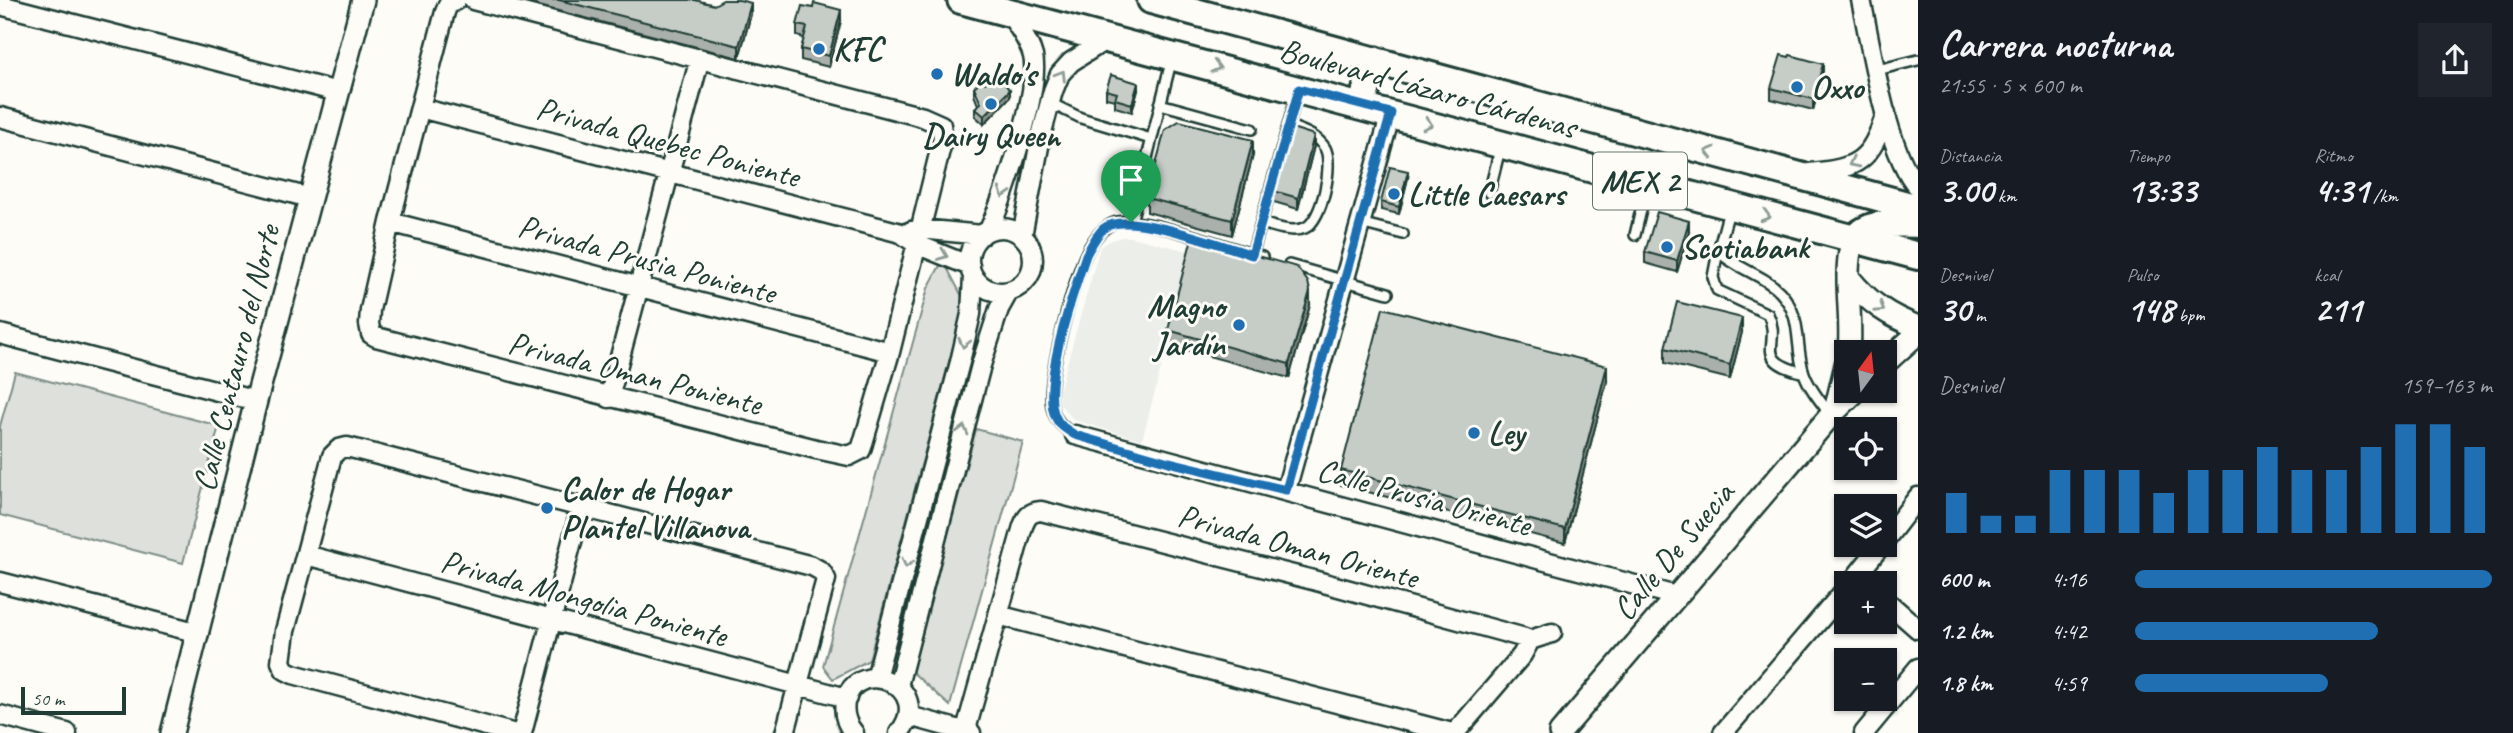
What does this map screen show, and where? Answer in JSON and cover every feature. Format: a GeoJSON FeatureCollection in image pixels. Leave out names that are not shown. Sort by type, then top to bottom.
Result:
{"type":"FeatureCollection","features":[{"type":"Feature","properties":{"kind":"main road","name":"Boulevard Lázaro Cárdenas"},"geometry":{"type":"LineString","coordinates":[[961,0],[1918,256]]}},
{"type":"Feature","properties":{"kind":"main road","name":"Boulevard Lázaro Cárdenas"},"geometry":{"type":"LineString","coordinates":[[1151,0],[1918,208]]}},
{"type":"Feature","properties":{"kind":"main road"},"geometry":{"type":"LineString","coordinates":[[1362,106],[1374,60]]}},
{"type":"Feature","properties":{"kind":"main road"},"geometry":{"type":"LineString","coordinates":[[1853,240],[1858,234],[1875,225],[1918,224]]}},
{"type":"Feature","properties":{"kind":"street","name":"Calle Centauro del Norte"},"geometry":{"type":"LineString","coordinates":[[172,733],[363,0]]}},
{"type":"Feature","properties":{"kind":"street"},"geometry":{"type":"LineString","coordinates":[[390,222],[444,12],[448,5],[456,0]]}},
{"type":"Feature","properties":{"kind":"street"},"geometry":{"type":"LineString","coordinates":[[474,0],[931,119],[941,125],[943,138],[890,352]]}},
{"type":"Feature","properties":{"kind":"street"},"geometry":{"type":"LineString","coordinates":[[1861,0],[1898,154],[1918,187]]}},
{"type":"Feature","properties":{"kind":"street"},"geometry":{"type":"LineString","coordinates":[[0,5],[338,92]]}},
{"type":"Feature","properties":{"kind":"street"},"geometry":{"type":"LineString","coordinates":[[876,678],[971,314],[970,251],[986,233],[1012,166],[1030,96],[1034,67],[1032,54],[1009,12]]}},
{"type":"Feature","properties":{"kind":"street"},"geometry":{"type":"LineString","coordinates":[[1022,236],[1050,103],[1060,74],[1070,62],[1107,39]]}},
{"type":"Feature","properties":{"kind":"street"},"geometry":{"type":"LineString","coordinates":[[609,398],[700,58]]}},
{"type":"Feature","properties":{"kind":"street","name":"Privada Quebec Poniente"},"geometry":{"type":"LineString","coordinates":[[420,108],[918,237],[972,271]]}},
{"type":"Feature","properties":{"kind":"street"},"geometry":{"type":"LineString","coordinates":[[1286,490],[1391,113]]}},
{"type":"Feature","properties":{"kind":"street"},"geometry":{"type":"LineString","coordinates":[[1793,175],[1823,172],[1854,164],[1873,146],[1886,113]]}},
{"type":"Feature","properties":{"kind":"street"},"geometry":{"type":"LineString","coordinates":[[0,117],[310,198]]}},
{"type":"Feature","properties":{"kind":"street","name":"Privada Prusia Poniente"},"geometry":{"type":"LineString","coordinates":[[390,222],[890,352]]}},
{"type":"Feature","properties":{"kind":"street","name":"Privada Oman Poniente"},"geometry":{"type":"LineString","coordinates":[[390,222],[369,324],[371,334],[385,340],[839,455],[854,455],[861,450],[865,442],[890,352]]}},
{"type":"Feature","properties":{"kind":"street"},"geometry":{"type":"LineString","coordinates":[[898,686],[953,469],[993,326],[1009,291],[1026,279],[1032,267],[1032,253],[1022,236],[1006,229],[986,233],[918,237]]}},
{"type":"Feature","properties":{"kind":"street"},"geometry":{"type":"LineString","coordinates":[[1849,340],[1848,260],[1853,240]]}},
{"type":"Feature","properties":{"kind":"street"},"geometry":{"type":"LineString","coordinates":[[972,271],[986,288],[1009,291]]}},
{"type":"Feature","properties":{"kind":"street"},"geometry":{"type":"LineString","coordinates":[[1849,278],[1875,306],[1918,327]]}},
{"type":"Feature","properties":{"kind":"street"},"geometry":{"type":"LineString","coordinates":[[1897,352],[1918,333]]}},
{"type":"Feature","properties":{"kind":"street"},"geometry":{"type":"LineString","coordinates":[[0,334],[257,401]]}},
{"type":"Feature","properties":{"kind":"street","name":"Calle De Suecia"},"geometry":{"type":"LineString","coordinates":[[1833,413],[1836,403]]}},
{"type":"Feature","properties":{"kind":"street","name":"Calle De Suecia"},"geometry":{"type":"LineString","coordinates":[[1560,733],[1843,403]]}},
{"type":"Feature","properties":{"kind":"street","name":"Calle Prusia Oriente"},"geometry":{"type":"LineString","coordinates":[[1075,435],[1676,596]]}},
{"type":"Feature","properties":{"kind":"street"},"geometry":{"type":"LineString","coordinates":[[512,733],[285,670],[281,662],[282,649],[332,456],[339,449],[348,447],[812,566],[821,571],[826,579],[785,733]]}},
{"type":"Feature","properties":{"kind":"street"},"geometry":{"type":"LineString","coordinates":[[933,464],[953,469]]}},
{"type":"Feature","properties":{"kind":"street"},"geometry":{"type":"LineString","coordinates":[[1897,524],[1918,498]]}},
{"type":"Feature","properties":{"kind":"street"},"geometry":{"type":"LineString","coordinates":[[522,733],[581,507]]}},
{"type":"Feature","properties":{"kind":"street","name":"Privada Oman Oriente"},"geometry":{"type":"LineString","coordinates":[[998,615],[1027,516],[1033,512],[1051,512],[1501,629],[1520,635],[1525,648]]}},
{"type":"Feature","properties":{"kind":"street","name":"Privada Mongolia Poniente"},"geometry":{"type":"LineString","coordinates":[[306,555],[847,698]]}},
{"type":"Feature","properties":{"kind":"street"},"geometry":{"type":"LineString","coordinates":[[0,582],[199,633]]}},
{"type":"Feature","properties":{"kind":"street"},"geometry":{"type":"LineString","coordinates":[[1723,733],[1834,607]]}},
{"type":"Feature","properties":{"kind":"street"},"geometry":{"type":"LineString","coordinates":[[1897,611],[1918,629]]}},
{"type":"Feature","properties":{"kind":"street"},"geometry":{"type":"LineString","coordinates":[[909,716],[967,732],[998,615],[1454,733],[1525,648],[1552,633]]}},
{"type":"Feature","properties":{"kind":"street"},"geometry":{"type":"LineString","coordinates":[[1864,733],[1918,668]]}},
{"type":"Feature","properties":{"kind":"street"},"geometry":{"type":"LineString","coordinates":[[854,733],[844,714],[847,698],[859,683],[876,678],[891,681],[906,697],[909,716],[899,733]]}},
{"type":"Feature","properties":{"kind":"street"},"geometry":{"type":"LineString","coordinates":[[0,715],[67,733]]}},
{"type":"Feature","properties":{"kind":"lane"},"geometry":{"type":"LineString","coordinates":[[1131,222],[1172,56]]}},
{"type":"Feature","properties":{"kind":"lane"},"geometry":{"type":"LineString","coordinates":[[1877,70],[1918,60]]}},
{"type":"Feature","properties":{"kind":"lane"},"geometry":{"type":"LineString","coordinates":[[1252,255],[1299,89]]}},
{"type":"Feature","properties":{"kind":"lane"},"geometry":{"type":"LineString","coordinates":[[1050,103],[1081,118],[1151,139]]}},
{"type":"Feature","properties":{"kind":"lane"},"geometry":{"type":"LineString","coordinates":[[1160,104],[1251,129]]}},
{"type":"Feature","properties":{"kind":"lane"},"geometry":{"type":"LineString","coordinates":[[1262,223],[1303,229],[1313,223],[1322,202],[1329,166],[1327,153],[1318,139],[1289,126]]}},
{"type":"Feature","properties":{"kind":"lane"},"geometry":{"type":"LineString","coordinates":[[1489,193],[1502,144]]}},
{"type":"Feature","properties":{"kind":"lane"},"geometry":{"type":"LineString","coordinates":[[1635,235],[1648,183]]}},
{"type":"Feature","properties":{"kind":"lane"},"geometry":{"type":"LineString","coordinates":[[1730,206],[1713,277],[1717,290],[1768,314],[1771,321],[1770,342],[1775,360],[1780,366],[1804,373]]}},
{"type":"Feature","properties":{"kind":"lane"},"geometry":{"type":"LineString","coordinates":[[1075,435],[1063,428],[1052,408],[1056,360],[1086,255],[1105,228],[1117,222],[1152,225],[1265,258]]}},
{"type":"Feature","properties":{"kind":"lane"},"geometry":{"type":"LineString","coordinates":[[1360,223],[1403,234]]}},
{"type":"Feature","properties":{"kind":"lane"},"geometry":{"type":"LineString","coordinates":[[1718,251],[1739,268],[1780,292],[1792,309],[1798,325],[1804,373],[1833,413]]}},
{"type":"Feature","properties":{"kind":"lane"},"geometry":{"type":"LineString","coordinates":[[1279,262],[1388,293]]}},
{"type":"Feature","properties":{"kind":"shaded area"},"geometry":{"type":"Polygon","coordinates":[[[1122,237],[1192,252],[1142,440],[1074,420],[1060,404],[1059,392],[1100,247],[1122,237]]]}},
{"type":"Feature","properties":{"kind":"shaded area"},"geometry":{"type":"Polygon","coordinates":[[[943,260],[965,302],[869,660],[833,679],[823,666],[928,288],[943,260]]]}},
{"type":"Feature","properties":{"kind":"shaded area"},"geometry":{"type":"Polygon","coordinates":[[[15,372],[219,426],[183,563],[0,515],[0,426],[15,372]]]}},
{"type":"Feature","properties":{"kind":"shaded area"},"geometry":{"type":"Polygon","coordinates":[[[976,429],[1023,442],[950,706],[912,672],[976,429]]]}},
{"type":"Feature","properties":{"kind":"building"},"geometry":{"type":"Polygon","coordinates":[[[559,0],[695,0],[714,5],[723,0],[739,0],[751,3],[739,46],[559,0]]]}},
{"type":"Feature","properties":{"kind":"building","name":"KFC"},"geometry":{"type":"Polygon","coordinates":[[[814,3],[841,10],[829,56],[801,49],[807,27],[797,25],[802,6],[813,8],[814,3]]]}},
{"type":"Feature","properties":{"kind":"building","name":"Oxxo"},"geometry":{"type":"Polygon","coordinates":[[[1781,55],[1823,64],[1813,99],[1771,88],[1781,55]]]}},
{"type":"Feature","properties":{"kind":"building","name":"Dairy Queen"},"geometry":{"type":"Polygon","coordinates":[[[996,74],[1010,90],[984,116],[975,108],[981,103],[974,87],[982,80],[985,83],[996,74]]]}},
{"type":"Feature","properties":{"kind":"building"},"geometry":{"type":"Polygon","coordinates":[[[1111,75],[1138,83],[1132,104],[1115,99],[1117,93],[1106,90],[1111,75]]]}},
{"type":"Feature","properties":{"kind":"building"},"geometry":{"type":"Polygon","coordinates":[[[1179,121],[1253,140],[1232,220],[1147,198],[1165,130],[1179,121]]]}},
{"type":"Feature","properties":{"kind":"building"},"geometry":{"type":"Polygon","coordinates":[[[1292,128],[1314,135],[1298,198],[1274,191],[1292,128]]]}},
{"type":"Feature","properties":{"kind":"building","name":"Little Caesars"},"geometry":{"type":"Polygon","coordinates":[[[1390,167],[1408,171],[1399,207],[1381,202],[1390,167]]]}},
{"type":"Feature","properties":{"kind":"building","name":"Scotiabank"},"geometry":{"type":"Polygon","coordinates":[[[1657,212],[1689,221],[1677,261],[1645,252],[1657,212]]]}},
{"type":"Feature","properties":{"kind":"building","name":"Magno Jardín"},"geometry":{"type":"Polygon","coordinates":[[[1192,238],[1297,267],[1308,282],[1310,291],[1289,364],[1168,330],[1192,238]]]}},
{"type":"Feature","properties":{"kind":"building"},"geometry":{"type":"Polygon","coordinates":[[[1677,302],[1742,318],[1730,365],[1665,348],[1677,302]]]}},
{"type":"Feature","properties":{"kind":"building","name":"Ley"},"geometry":{"type":"Polygon","coordinates":[[[1383,308],[1607,366],[1565,529],[1341,470],[1383,308]]]}},
{"type":"Feature","properties":{"kind":"place","name":"KFC"},"geometry":{"type":"Point","coordinates":[819,49]}},
{"type":"Feature","properties":{"kind":"place","name":"Waldo's"},"geometry":{"type":"Point","coordinates":[937,74]}},
{"type":"Feature","properties":{"kind":"place","name":"Oxxo"},"geometry":{"type":"Point","coordinates":[1797,87]}},
{"type":"Feature","properties":{"kind":"place","name":"Dairy Queen"},"geometry":{"type":"Point","coordinates":[991,104]}},
{"type":"Feature","properties":{"kind":"place","name":"Little Caesars"},"geometry":{"type":"Point","coordinates":[1394,194]}},
{"type":"Feature","properties":{"kind":"place","name":"Scotiabank"},"geometry":{"type":"Point","coordinates":[1667,247]}},
{"type":"Feature","properties":{"kind":"place","name":"Magno Jardín"},"geometry":{"type":"Point","coordinates":[1239,325]}},
{"type":"Feature","properties":{"kind":"place","name":"Ley"},"geometry":{"type":"Point","coordinates":[1474,433]}},
{"type":"Feature","properties":{"kind":"place","name":"Calor de Hogar Plantel Villanova"},"geometry":{"type":"Point","coordinates":[547,508]}},
{"type":"Feature","properties":{"kind":"route"},"geometry":{"type":"LineString","coordinates":[[1299,89],[1391,113],[1286,490],[1169,462],[1075,435],[1063,428],[1056,419],[1051,397],[1053,372],[1086,255],[1105,228],[1117,222],[1131,222],[1152,225],[1252,255],[1299,89]]}}]}
